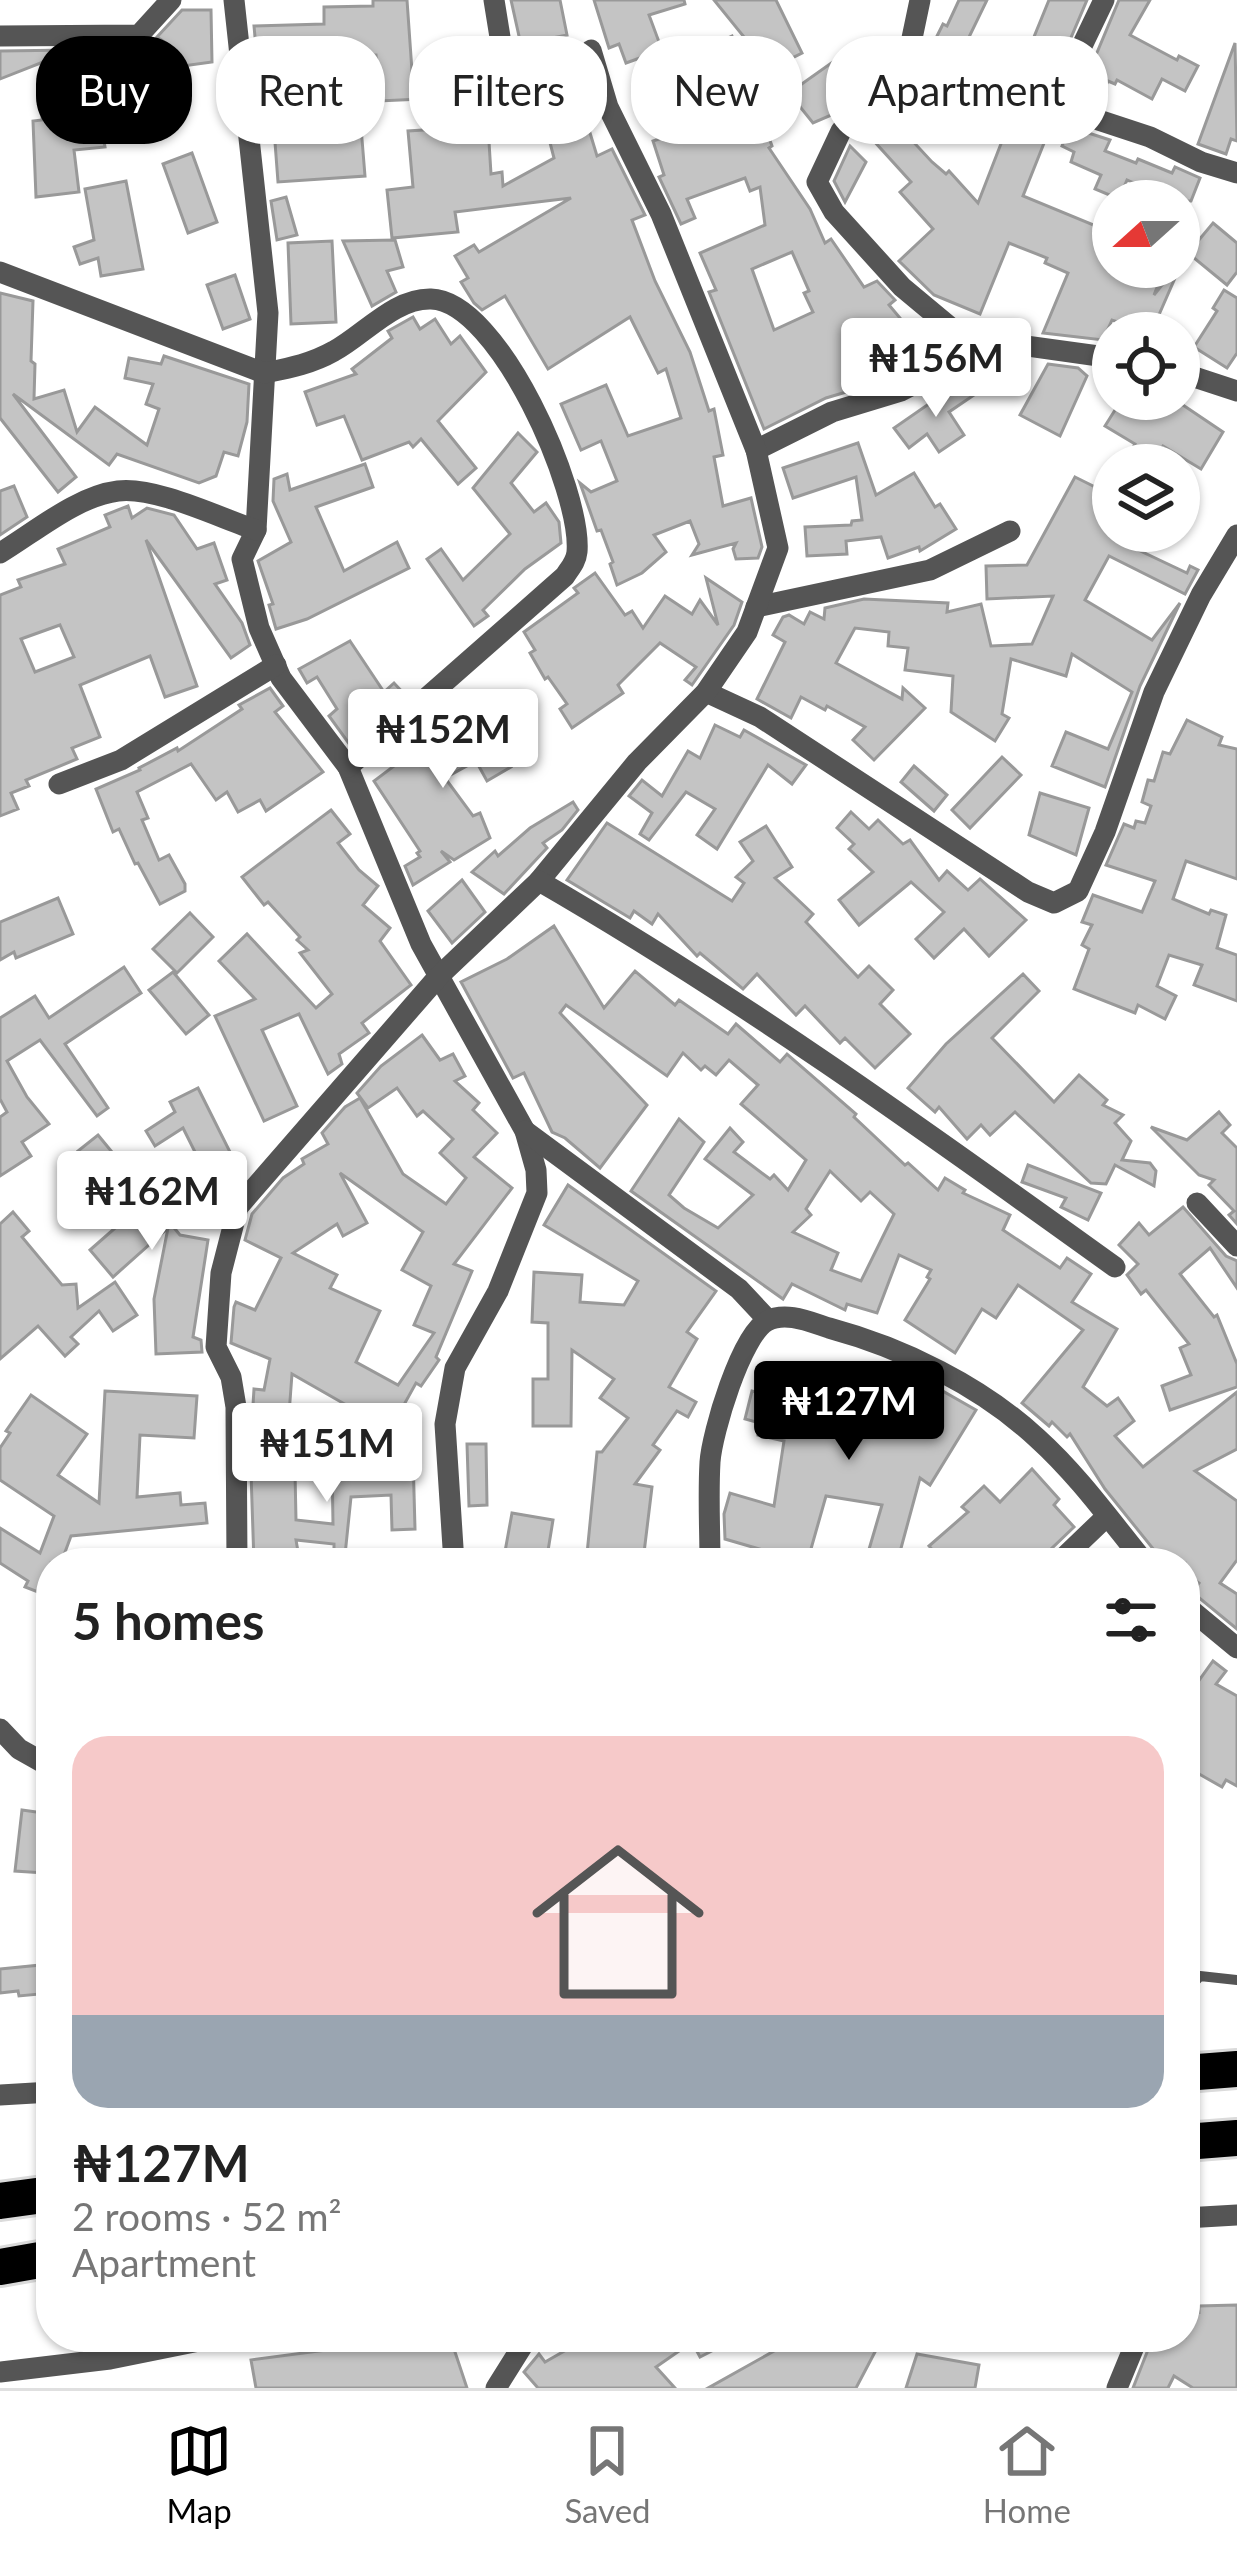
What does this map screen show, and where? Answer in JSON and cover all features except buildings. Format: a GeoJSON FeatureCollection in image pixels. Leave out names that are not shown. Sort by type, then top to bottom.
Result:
{"type":"FeatureCollection","features":[{"type":"Feature","properties":{"kind":"highway"},"geometry":{"type":"LineString","coordinates":[[1200,2072],[1237,2069]]}},
{"type":"Feature","properties":{"kind":"highway"},"geometry":{"type":"LineString","coordinates":[[1200,2141],[1237,2138]]}},
{"type":"Feature","properties":{"kind":"highway"},"geometry":{"type":"LineString","coordinates":[[0,2201],[36,2196]]}},
{"type":"Feature","properties":{"kind":"highway"},"geometry":{"type":"LineString","coordinates":[[0,2267],[36,2261]]}},
{"type":"Feature","properties":{"kind":"street"},"geometry":{"type":"LineString","coordinates":[[0,36],[139,34],[171,0]]}},
{"type":"Feature","properties":{"kind":"street"},"geometry":{"type":"LineString","coordinates":[[234,0],[268,313],[256,530],[242,559],[275,664],[348,767],[388,871],[438,977],[525,1132],[537,1192],[498,1291],[455,1368],[445,1424],[453,1548]]}},
{"type":"Feature","properties":{"kind":"street"},"geometry":{"type":"LineString","coordinates":[[494,0],[500,36]]}},
{"type":"Feature","properties":{"kind":"street"},"geometry":{"type":"LineString","coordinates":[[912,36],[920,0]]}},
{"type":"Feature","properties":{"kind":"street"},"geometry":{"type":"LineString","coordinates":[[1087,36],[1104,0]]}},
{"type":"Feature","properties":{"kind":"street"},"geometry":{"type":"LineString","coordinates":[[237,1548],[236,1407],[232,1377],[216,1347],[221,1273],[238,1207],[438,977],[539,881],[637,762],[706,692],[747,632],[778,548],[756,450],[662,214],[607,104]]}},
{"type":"Feature","properties":{"kind":"street"},"geometry":{"type":"LineString","coordinates":[[1108,123],[1237,173]]}},
{"type":"Feature","properties":{"kind":"street"},"geometry":{"type":"LineString","coordinates":[[835,144],[817,182],[834,212],[902,287],[962,337],[1092,355]]}},
{"type":"Feature","properties":{"kind":"street"},"geometry":{"type":"LineString","coordinates":[[0,272],[264,373],[304,366],[388,314],[420,299],[435,298],[456,305],[494,345],[528,393],[544,424],[577,534],[577,558],[565,576],[348,767]]}},
{"type":"Feature","properties":{"kind":"street"},"geometry":{"type":"LineString","coordinates":[[756,450],[832,412],[902,391],[938,372],[962,337]]}},
{"type":"Feature","properties":{"kind":"street"},"geometry":{"type":"LineString","coordinates":[[1200,377],[1234,385]]}},
{"type":"Feature","properties":{"kind":"street"},"geometry":{"type":"LineString","coordinates":[[0,553],[86,503],[122,490],[156,496],[256,530]]}},
{"type":"Feature","properties":{"kind":"street"},"geometry":{"type":"LineString","coordinates":[[756,607],[930,570],[1010,531]]}},
{"type":"Feature","properties":{"kind":"street"},"geometry":{"type":"LineString","coordinates":[[706,692],[760,717],[1028,892],[1054,903],[1078,891],[1105,832],[1154,692],[1201,595],[1237,535]]}},
{"type":"Feature","properties":{"kind":"street"},"geometry":{"type":"LineString","coordinates":[[59,784],[121,760],[275,664]]}},
{"type":"Feature","properties":{"kind":"street"},"geometry":{"type":"LineString","coordinates":[[539,881],[791,1038],[1115,1267]]}},
{"type":"Feature","properties":{"kind":"street"},"geometry":{"type":"LineString","coordinates":[[525,1132],[739,1288],[768,1320]]}},
{"type":"Feature","properties":{"kind":"street"},"geometry":{"type":"LineString","coordinates":[[1197,1204],[1237,1246]]}},
{"type":"Feature","properties":{"kind":"street"},"geometry":{"type":"LineString","coordinates":[[710,1548],[710,1457],[738,1364],[751,1335],[768,1320],[788,1316],[850,1334],[988,1398],[1036,1437],[1132,1548]]}},
{"type":"Feature","properties":{"kind":"street"},"geometry":{"type":"LineString","coordinates":[[1074,1548],[1107,1516]]}},
{"type":"Feature","properties":{"kind":"street"},"geometry":{"type":"LineString","coordinates":[[1200,1617],[1237,1648]]}},
{"type":"Feature","properties":{"kind":"street"},"geometry":{"type":"LineString","coordinates":[[0,1729],[36,1759]]}},
{"type":"Feature","properties":{"kind":"street"},"geometry":{"type":"LineString","coordinates":[[0,2095],[36,2093]]}},
{"type":"Feature","properties":{"kind":"street"},"geometry":{"type":"LineString","coordinates":[[1200,2217],[1237,2215]]}},
{"type":"Feature","properties":{"kind":"street"},"geometry":{"type":"LineString","coordinates":[[0,2372],[145,2352]]}},
{"type":"Feature","properties":{"kind":"street"},"geometry":{"type":"LineString","coordinates":[[496,2388],[518,2352]]}},
{"type":"Feature","properties":{"kind":"street"},"geometry":{"type":"LineString","coordinates":[[1117,2388],[1132,2352]]}},
{"type":"Feature","properties":{"kind":"lane"},"geometry":{"type":"LineString","coordinates":[[1200,1976],[1237,1980]]}}]}
